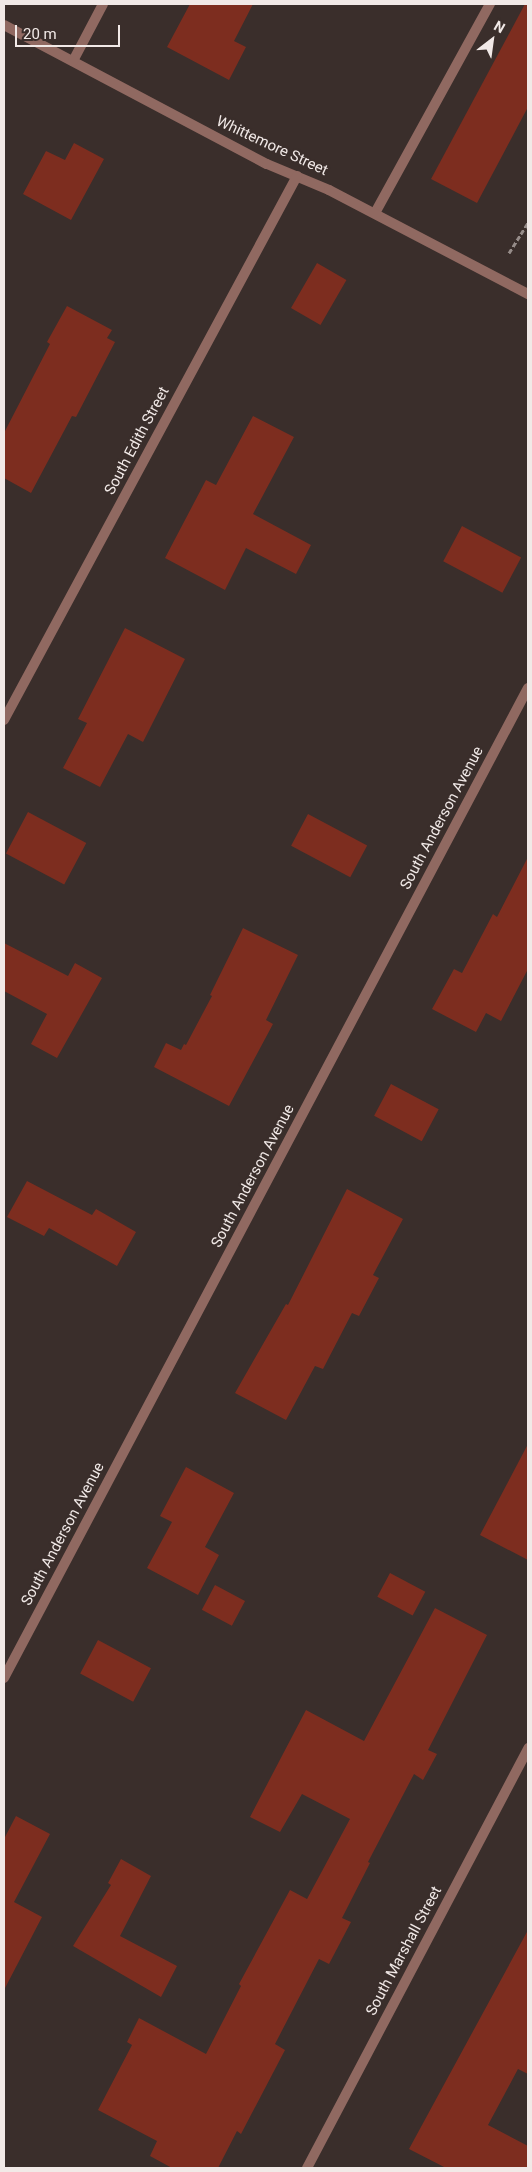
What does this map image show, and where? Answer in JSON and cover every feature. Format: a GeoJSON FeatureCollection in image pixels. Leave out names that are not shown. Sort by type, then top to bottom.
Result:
{"type":"FeatureCollection","features":[{"type":"Feature","properties":{"kind":"street"},"geometry":{"type":"LineString","coordinates":[[73,61],[103,4]]}},
{"type":"Feature","properties":{"kind":"street"},"geometry":{"type":"LineString","coordinates":[[375,213],[490,4]]}},
{"type":"Feature","properties":{"kind":"street","name":"Whittemore Street"},"geometry":{"type":"LineString","coordinates":[[4,25],[267,164],[375,213],[528,294]]}},
{"type":"Feature","properties":{"kind":"street","name":"South Edith Street"},"geometry":{"type":"LineString","coordinates":[[4,720],[297,176]]}},
{"type":"Feature","properties":{"kind":"street","name":"South Anderson Avenue"},"geometry":{"type":"LineString","coordinates":[[4,1678],[528,688]]}},
{"type":"Feature","properties":{"kind":"street","name":"South Marshall Street"},"geometry":{"type":"LineString","coordinates":[[307,2168],[528,1748]]}},
{"type":"Feature","properties":{"kind":"path"},"geometry":{"type":"LineString","coordinates":[[510,252],[528,224]]}},
{"type":"Feature","properties":{"kind":"building"},"geometry":{"type":"Polygon","coordinates":[[[190,4],[253,4],[234,41],[246,47],[229,80],[167,47],[190,4]]]}},
{"type":"Feature","properties":{"kind":"building"},"geometry":{"type":"Polygon","coordinates":[[[525,4],[528,4],[528,107],[477,203],[431,179],[525,4]]]}},
{"type":"Feature","properties":{"kind":"building"},"geometry":{"type":"Polygon","coordinates":[[[74,143],[104,159],[71,220],[23,194],[46,151],[65,160],[74,143]]]}},
{"type":"Feature","properties":{"kind":"building"},"geometry":{"type":"Polygon","coordinates":[[[317,263],[346,280],[320,325],[291,308],[317,263]]]}},
{"type":"Feature","properties":{"kind":"building"},"geometry":{"type":"Polygon","coordinates":[[[67,306],[112,330],[107,338],[115,342],[76,417],[72,416],[31,493],[4,478],[4,433],[50,344],[47,342],[67,306]]]}},
{"type":"Feature","properties":{"kind":"building"},"geometry":{"type":"Polygon","coordinates":[[[253,416],[294,437],[253,514],[311,545],[296,574],[246,548],[225,590],[165,558],[206,480],[216,485],[253,416]]]}},
{"type":"Feature","properties":{"kind":"building"},"geometry":{"type":"Polygon","coordinates":[[[462,526],[521,557],[502,593],[443,561],[462,526]]]}},
{"type":"Feature","properties":{"kind":"building"},"geometry":{"type":"Polygon","coordinates":[[[125,628],[185,659],[143,742],[128,734],[100,787],[63,768],[87,723],[78,719],[125,628]]]}},
{"type":"Feature","properties":{"kind":"building"},"geometry":{"type":"Polygon","coordinates":[[[28,812],[86,843],[64,884],[6,853],[28,812]]]}},
{"type":"Feature","properties":{"kind":"building"},"geometry":{"type":"Polygon","coordinates":[[[308,814],[367,845],[350,877],[291,846],[308,814]]]}},
{"type":"Feature","properties":{"kind":"building"},"geometry":{"type":"Polygon","coordinates":[[[528,857],[528,969],[501,1021],[486,1013],[476,1032],[432,1009],[454,969],[462,973],[493,914],[497,917],[528,857]]]}},
{"type":"Feature","properties":{"kind":"building"},"geometry":{"type":"Polygon","coordinates":[[[243,928],[298,955],[266,1020],[273,1024],[229,1106],[154,1067],[166,1043],[181,1050],[184,1044],[186,1045],[212,996],[210,995],[243,928]]]}},
{"type":"Feature","properties":{"kind":"building"},"geometry":{"type":"Polygon","coordinates":[[[4,943],[68,976],[75,963],[102,978],[57,1058],[31,1044],[47,1014],[4,991],[4,943]]]}},
{"type":"Feature","properties":{"kind":"building"},"geometry":{"type":"Polygon","coordinates":[[[391,1084],[439,1109],[422,1141],[374,1116],[391,1084]]]}},
{"type":"Feature","properties":{"kind":"building"},"geometry":{"type":"Polygon","coordinates":[[[27,1181],[92,1215],[96,1209],[136,1232],[117,1266],[49,1228],[44,1236],[7,1217],[27,1181]]]}},
{"type":"Feature","properties":{"kind":"building"},"geometry":{"type":"Polygon","coordinates":[[[347,1189],[403,1219],[373,1275],[379,1278],[359,1316],[352,1313],[323,1369],[315,1366],[286,1420],[235,1393],[286,1304],[288,1305],[347,1189]]]}},
{"type":"Feature","properties":{"kind":"building"},"geometry":{"type":"Polygon","coordinates":[[[528,1444],[528,1560],[480,1535],[528,1444]]]}},
{"type":"Feature","properties":{"kind":"building"},"geometry":{"type":"Polygon","coordinates":[[[186,1467],[234,1493],[205,1547],[219,1555],[198,1595],[147,1568],[172,1522],[160,1516],[186,1467]]]}},
{"type":"Feature","properties":{"kind":"building"},"geometry":{"type":"Polygon","coordinates":[[[390,1573],[425,1592],[413,1616],[377,1597],[390,1573]]]}},
{"type":"Feature","properties":{"kind":"building"},"geometry":{"type":"Polygon","coordinates":[[[215,1585],[245,1601],[232,1626],[202,1610],[215,1585]]]}},
{"type":"Feature","properties":{"kind":"building"},"geometry":{"type":"Polygon","coordinates":[[[435,1608],[487,1635],[428,1750],[437,1754],[423,1780],[414,1774],[368,1862],[370,1863],[342,1918],[351,1922],[329,1964],[319,1959],[275,2044],[285,2050],[241,2134],[237,2131],[218,2168],[172,2168],[150,2156],[157,2141],[98,2110],[132,2045],[127,2042],[139,2018],[206,2054],[241,1986],[239,1984],[290,1890],[307,1899],[350,1819],[302,1794],[280,1832],[250,1817],[306,1710],[364,1741],[435,1608]]]}},
{"type":"Feature","properties":{"kind":"building"},"geometry":{"type":"Polygon","coordinates":[[[98,1640],[151,1668],[133,1702],[80,1674],[98,1640]]]}},
{"type":"Feature","properties":{"kind":"building"},"geometry":{"type":"Polygon","coordinates":[[[16,1816],[50,1834],[14,1902],[42,1917],[4,1990],[4,1839],[16,1816]]]}},
{"type":"Feature","properties":{"kind":"building"},"geometry":{"type":"Polygon","coordinates":[[[121,1859],[151,1876],[120,1936],[177,1966],[161,1997],[73,1946],[111,1885],[108,1883],[121,1859]]]}},
{"type":"Feature","properties":{"kind":"building"},"geometry":{"type":"Polygon","coordinates":[[[528,1930],[528,2074],[518,2069],[488,2125],[528,2146],[528,2168],[446,2168],[409,2149],[528,1930]]]}}]}
